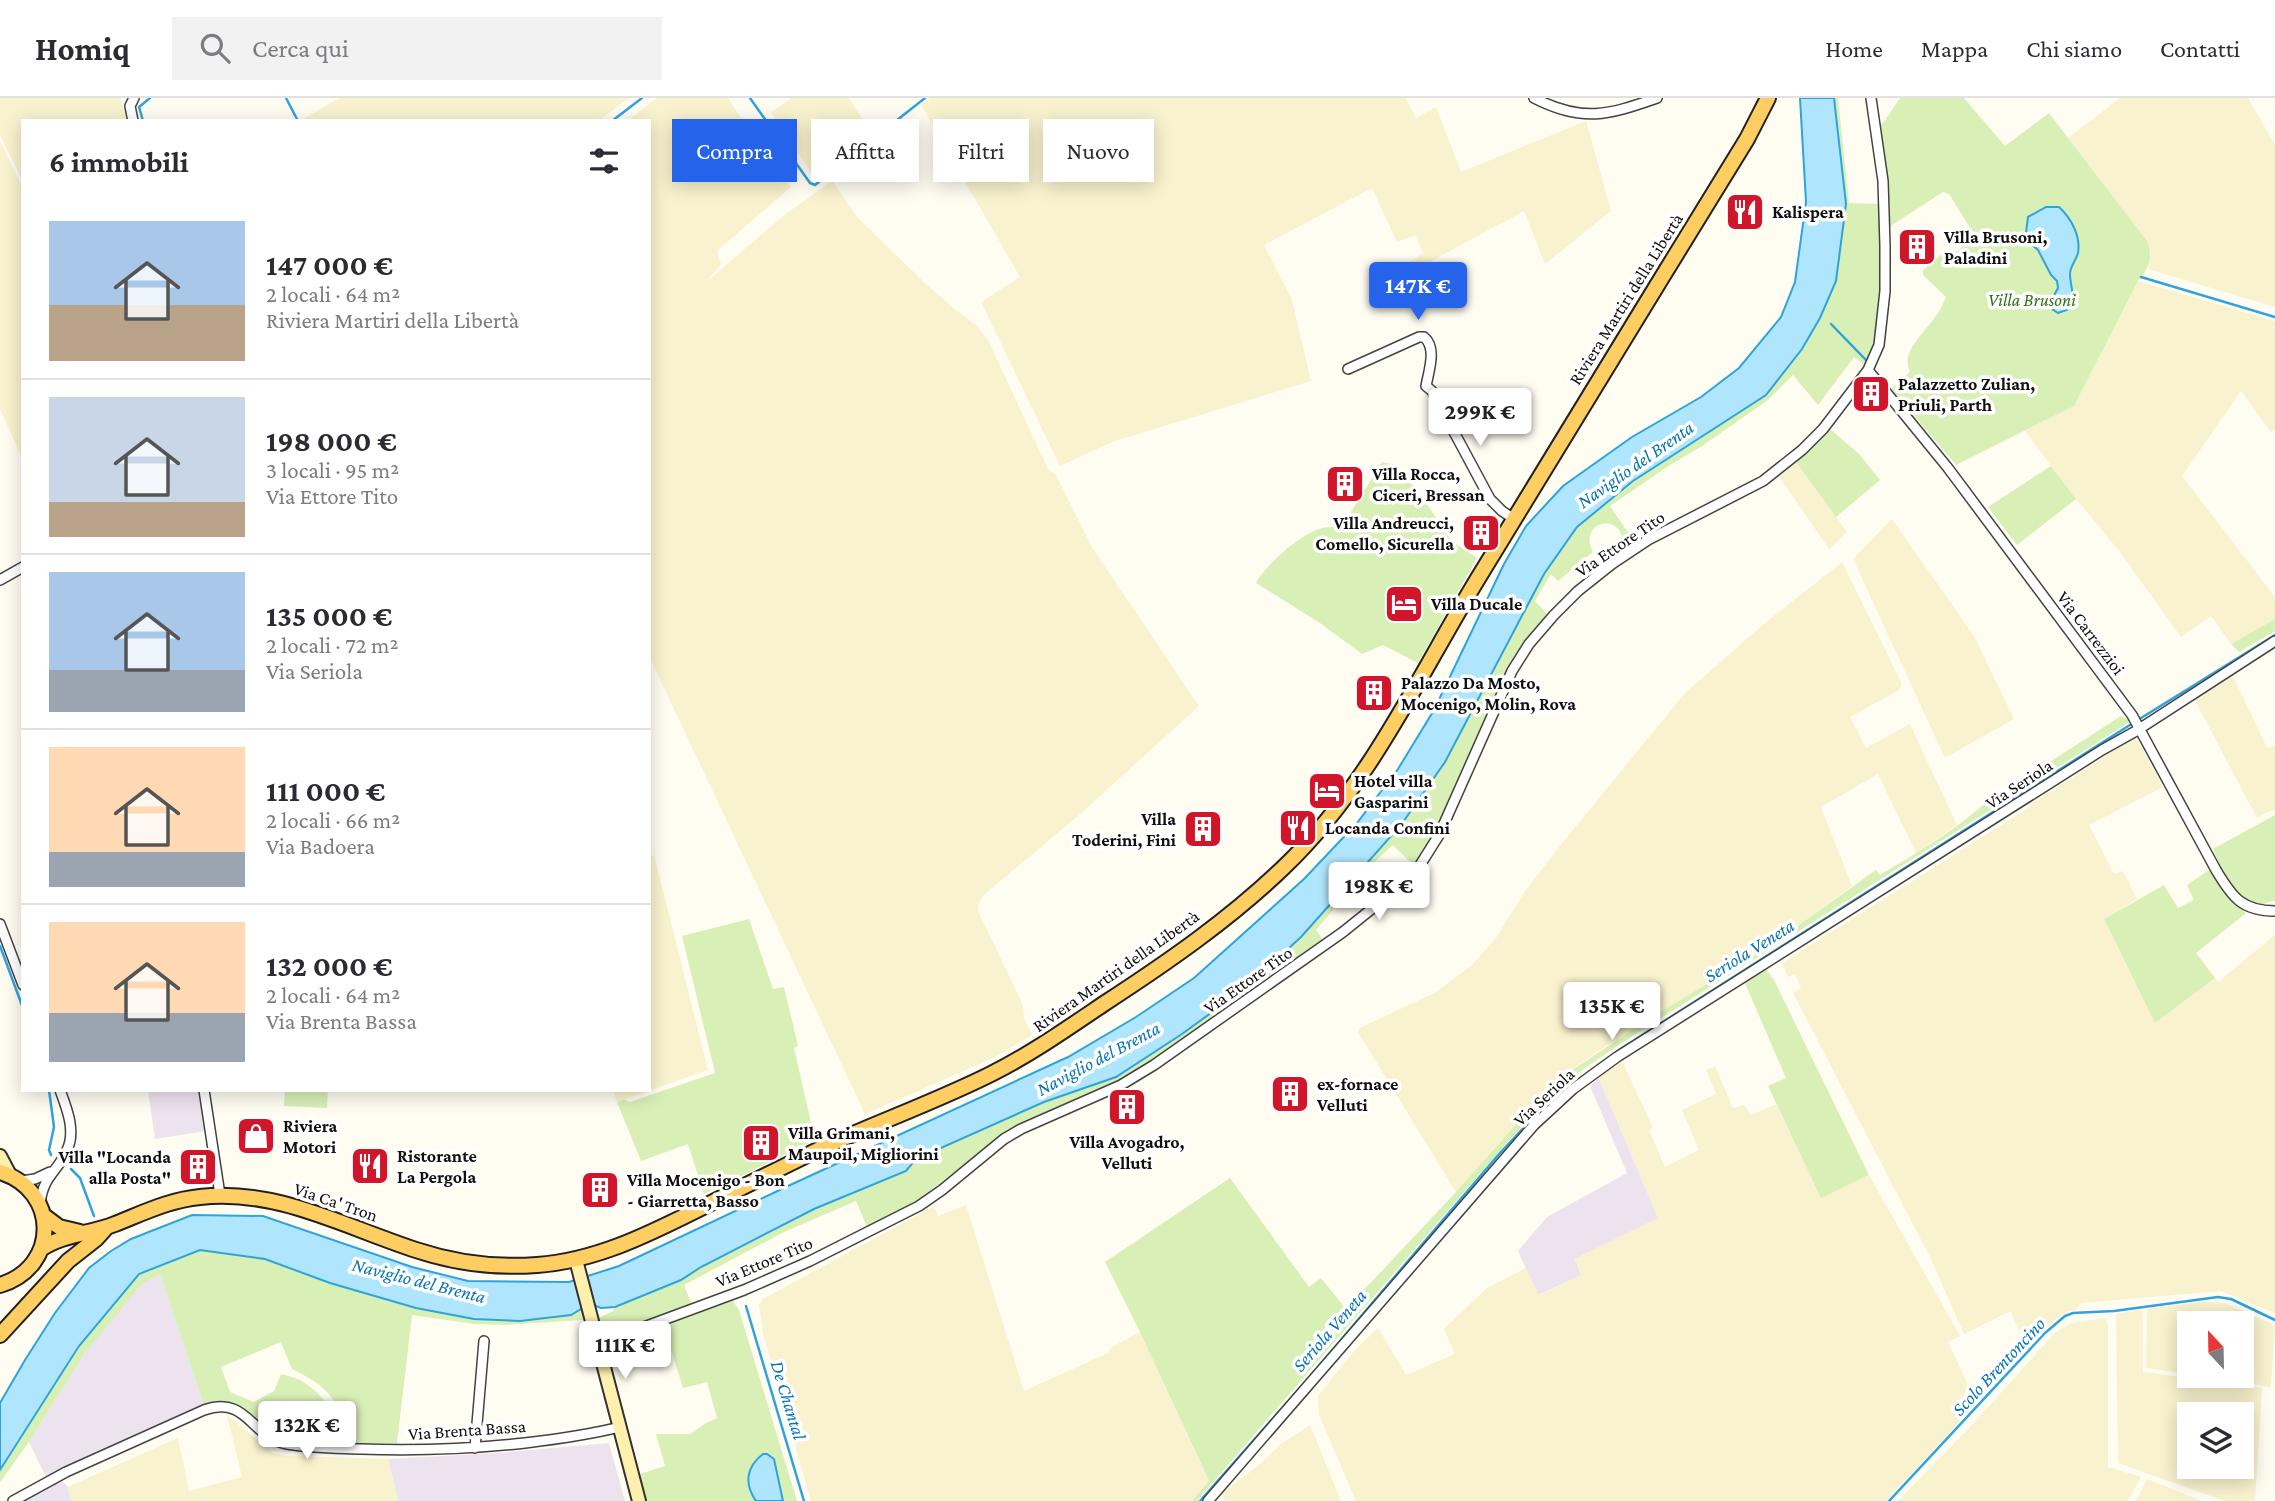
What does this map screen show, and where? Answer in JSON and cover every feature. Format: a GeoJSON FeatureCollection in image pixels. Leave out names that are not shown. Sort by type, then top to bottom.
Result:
{"type":"FeatureCollection","features":[{"type":"Feature","properties":{"kind":"main road","name":"Riviera Martiri della Libertà"},"geometry":{"type":"LineString","coordinates":[[576,1259],[644,1236],[825,1147],[994,1072],[1084,1018],[1172,958],[1285,866],[1333,813],[1390,732],[1514,519],[1747,139],[1768,98]]}},
{"type":"Feature","properties":{"kind":"main road"},"geometry":{"type":"LineString","coordinates":[[0,1156],[10,1176],[29,1188],[42,1210],[59,1227],[85,1233]]}},
{"type":"Feature","properties":{"kind":"main road","name":"Via Ca' Tron"},"geometry":{"type":"LineString","coordinates":[[41,1249],[55,1241],[106,1227],[164,1204],[220,1195],[249,1197],[283,1204],[409,1248],[468,1263],[535,1265],[576,1259]]}},
{"type":"Feature","properties":{"kind":"main road"},"geometry":{"type":"LineString","coordinates":[[2,1285],[24,1273],[37,1258],[45,1232],[42,1210]]}},
{"type":"Feature","properties":{"kind":"main road"},"geometry":{"type":"LineString","coordinates":[[0,1335],[68,1261],[96,1239],[106,1227]]}},
{"type":"Feature","properties":{"kind":"main road"},"geometry":{"type":"LineString","coordinates":[[576,1259],[639,1501]]}},
{"type":"Feature","properties":{"kind":"street"},"geometry":{"type":"LineString","coordinates":[[133,119],[130,106],[134,98]]}},
{"type":"Feature","properties":{"kind":"street"},"geometry":{"type":"LineString","coordinates":[[1534,98],[1574,113],[1597,115],[1620,111],[1657,98]]}},
{"type":"Feature","properties":{"kind":"street","name":"Via Ettore Tito"},"geometry":{"type":"LineString","coordinates":[[598,1344],[754,1285],[919,1206],[1004,1139],[1030,1124],[1107,1091],[1154,1065],[1343,932],[1417,870],[1439,835],[1512,671],[1529,644],[1554,615],[1578,591],[1648,540],[1763,481],[1780,469],[1823,429],[1868,370],[1879,345],[1885,291],[1883,180],[1871,98]]}},
{"type":"Feature","properties":{"kind":"street"},"geometry":{"type":"LineString","coordinates":[[1348,369],[1424,337],[1429,340],[1431,347],[1426,386],[1432,391],[1490,499],[1514,519]]}},
{"type":"Feature","properties":{"kind":"street","name":"Via Carrezzioi"},"geometry":{"type":"LineString","coordinates":[[1868,370],[1948,468],[2137,723],[2231,894],[2250,908],[2275,911]]}},
{"type":"Feature","properties":{"kind":"street"},"geometry":{"type":"LineString","coordinates":[[0,580],[21,568]]}},
{"type":"Feature","properties":{"kind":"street","name":"Via Seriola"},"geometry":{"type":"LineString","coordinates":[[1208,1501],[1534,1125],[1573,1089],[1617,1056],[2137,723],[2275,641]]}},
{"type":"Feature","properties":{"kind":"street"},"geometry":{"type":"LineString","coordinates":[[0,924],[21,980]]}},
{"type":"Feature","properties":{"kind":"street"},"geometry":{"type":"LineString","coordinates":[[42,1210],[44,1185],[66,1153],[70,1138],[69,1117],[61,1092]]}},
{"type":"Feature","properties":{"kind":"street"},"geometry":{"type":"LineString","coordinates":[[204,1092],[220,1195]]}},
{"type":"Feature","properties":{"kind":"street"},"geometry":{"type":"LineString","coordinates":[[10,1176],[35,1179],[51,1172]]}},
{"type":"Feature","properties":{"kind":"street"},"geometry":{"type":"LineString","coordinates":[[475,1448],[484,1341]]}},
{"type":"Feature","properties":{"kind":"street","name":"Via Brenta Bassa"},"geometry":{"type":"LineString","coordinates":[[13,1501],[66,1472],[204,1410],[220,1406],[236,1410],[267,1436],[287,1444],[413,1451],[475,1448],[584,1436],[620,1427]]}},
{"type":"Feature","properties":{"kind":"shaded area"},"geometry":{"type":"Polygon","coordinates":[[[0,98],[120,98],[127,119],[21,119],[21,178],[0,135],[0,98]]]}},
{"type":"Feature","properties":{"kind":"shaded area"},"geometry":{"type":"Polygon","coordinates":[[[339,98],[629,98],[601,119],[303,119],[339,98]]]}},
{"type":"Feature","properties":{"kind":"shaded area"},"geometry":{"type":"Polygon","coordinates":[[[657,98],[728,98],[742,119],[672,119],[672,182],[787,182],[791,187],[717,251],[721,264],[706,282],[787,213],[833,182],[858,218],[926,284],[977,326],[988,340],[1049,471],[1055,473],[1093,549],[1199,706],[979,902],[978,911],[1023,1005],[1024,1018],[1032,1035],[993,1058],[865,1114],[651,660],[651,119],[630,119],[657,98]]]}},
{"type":"Feature","properties":{"kind":"shaded area"},"geometry":{"type":"Polygon","coordinates":[[[792,98],[849,98],[862,119],[811,119],[811,172],[797,151],[797,119],[776,119],[771,112],[792,98]]]}},
{"type":"Feature","properties":{"kind":"shaded area"},"geometry":{"type":"Polygon","coordinates":[[[930,98],[1406,98],[1416,118],[1436,107],[1461,172],[1586,121],[1611,211],[1545,264],[1524,211],[1411,272],[1407,264],[1423,253],[1415,235],[1397,242],[1372,188],[1264,245],[1292,300],[1311,381],[1112,442],[1060,466],[981,302],[1020,277],[965,182],[1029,182],[1029,119],[933,119],[933,126],[921,105],[930,98]]]}},
{"type":"Feature","properties":{"kind":"shaded area"},"geometry":{"type":"Polygon","coordinates":[[[2120,98],[2248,98],[2275,145],[2275,307],[2148,269],[2151,253],[2147,241],[2068,138],[2120,98]]]}},
{"type":"Feature","properties":{"kind":"shaded area"},"geometry":{"type":"Polygon","coordinates":[[[0,141],[21,185],[21,456],[0,409],[0,141]]]}},
{"type":"Feature","properties":{"kind":"shaded area"},"geometry":{"type":"Polygon","coordinates":[[[2138,281],[2275,321],[2275,430],[2271,432],[2241,391],[2182,476],[2275,597],[2275,619],[2231,644],[2211,616],[2181,637],[2120,552],[2025,431],[2074,406],[2138,281]]]}},
{"type":"Feature","properties":{"kind":"shaded area"},"geometry":{"type":"Polygon","coordinates":[[[1796,462],[1847,532],[1829,549],[1779,476],[1796,462]]]}},
{"type":"Feature","properties":{"kind":"shaded area"},"geometry":{"type":"Polygon","coordinates":[[[1892,519],[1974,636],[2014,719],[1945,758],[1853,559],[1892,519]]]}},
{"type":"Feature","properties":{"kind":"shaded area"},"geometry":{"type":"Polygon","coordinates":[[[1842,562],[1902,684],[1899,690],[1850,717],[1866,748],[1910,724],[1957,825],[1916,853],[1878,774],[1821,807],[1852,886],[1768,947],[1595,1053],[1565,1075],[1527,1112],[1456,1192],[1358,1032],[1360,1028],[1436,992],[1471,966],[1496,938],[1525,891],[1559,847],[1685,693],[1765,623],[1842,562]]]}},
{"type":"Feature","properties":{"kind":"shaded area"},"geometry":{"type":"Polygon","coordinates":[[[2231,672],[2267,748],[2275,746],[2275,811],[2257,818],[2193,697],[2231,672]]]}},
{"type":"Feature","properties":{"kind":"shaded area"},"geometry":{"type":"Polygon","coordinates":[[[2132,739],[2139,743],[2163,787],[2089,825],[2114,874],[2123,871],[2137,899],[2104,919],[2155,1023],[2215,978],[2218,982],[2275,935],[2275,1313],[2221,1291],[2081,1303],[2076,1310],[2068,1311],[2055,1320],[2028,1348],[2010,1311],[1964,1334],[1931,1259],[1793,993],[1801,988],[1795,974],[1788,977],[1782,963],[2027,809],[2132,739]]]}},
{"type":"Feature","properties":{"kind":"shaded area"},"geometry":{"type":"Polygon","coordinates":[[[654,855],[708,1070],[651,1090],[651,857],[654,855]]]}},
{"type":"Feature","properties":{"kind":"shaded area"},"geometry":{"type":"Polygon","coordinates":[[[1616,1062],[1622,1062],[1624,1065],[1653,1128],[1649,1130],[1665,1167],[1699,1150],[1682,1110],[1716,1094],[1706,1070],[1715,1066],[1733,1108],[1744,1105],[1751,1115],[1776,1104],[1821,1197],[1869,1175],[1960,1336],[1948,1342],[1977,1403],[1886,1501],[1356,1501],[1319,1415],[1318,1396],[1355,1350],[1378,1328],[1406,1375],[1455,1354],[1444,1329],[1487,1288],[1526,1268],[1539,1295],[1581,1275],[1575,1259],[1658,1218],[1599,1078],[1600,1074],[1616,1062]]]}},
{"type":"Feature","properties":{"kind":"shaded area"},"geometry":{"type":"Polygon","coordinates":[[[1599,1078],[1658,1218],[1575,1259],[1581,1275],[1538,1295],[1518,1251],[1547,1217],[1627,1173],[1590,1086],[1599,1078]]]}},
{"type":"Feature","properties":{"kind":"shaded area"},"geometry":{"type":"Polygon","coordinates":[[[148,1092],[200,1092],[206,1131],[155,1139],[148,1092]]]}},
{"type":"Feature","properties":{"kind":"shaded area"},"geometry":{"type":"Polygon","coordinates":[[[614,1092],[645,1092],[617,1102],[614,1092]]]}},
{"type":"Feature","properties":{"kind":"shaded area"},"geometry":{"type":"Polygon","coordinates":[[[966,1205],[1024,1391],[1108,1353],[1112,1347],[1140,1332],[1209,1482],[1192,1501],[811,1501],[763,1333],[759,1305],[763,1299],[934,1206],[938,1216],[966,1205]]]}},
{"type":"Feature","properties":{"kind":"shaded area"},"geometry":{"type":"Polygon","coordinates":[[[160,1273],[204,1405],[46,1477],[29,1442],[85,1353],[109,1322],[141,1285],[160,1273]]]}},
{"type":"Feature","properties":{"kind":"shaded area"},"geometry":{"type":"Polygon","coordinates":[[[2202,1302],[2225,1303],[2243,1311],[2177,1311],[2177,1372],[2146,1368],[2147,1309],[2202,1302]]]}},
{"type":"Feature","properties":{"kind":"shaded area"},"geometry":{"type":"Polygon","coordinates":[[[2140,1309],[2143,1312],[2143,1372],[2177,1377],[2177,1388],[2262,1388],[2255,1501],[2225,1501],[2118,1463],[2116,1314],[2140,1309]]]}},
{"type":"Feature","properties":{"kind":"shaded area"},"geometry":{"type":"Polygon","coordinates":[[[2254,1316],[2275,1325],[2271,1387],[2254,1384],[2254,1316]]]}},
{"type":"Feature","properties":{"kind":"shaded area"},"geometry":{"type":"Polygon","coordinates":[[[2106,1318],[2108,1467],[2141,1477],[2128,1501],[1898,1501],[2055,1333],[2071,1323],[2106,1318]]]}},
{"type":"Feature","properties":{"kind":"shaded area"},"geometry":{"type":"Polygon","coordinates":[[[227,1415],[273,1453],[287,1456],[388,1459],[398,1501],[71,1501],[68,1487],[178,1438],[189,1491],[242,1477],[227,1415]]]}},
{"type":"Feature","properties":{"kind":"shaded area"},"geometry":{"type":"Polygon","coordinates":[[[1310,1425],[1341,1501],[1225,1501],[1222,1493],[1281,1444],[1310,1425]]]}},
{"type":"Feature","properties":{"kind":"shaded area"},"geometry":{"type":"Polygon","coordinates":[[[609,1443],[625,1501],[398,1501],[388,1459],[498,1453],[609,1443]]]}},
{"type":"Feature","properties":{"kind":"shaded area"},"geometry":{"type":"Polygon","coordinates":[[[2147,1479],[2202,1501],[2136,1501],[2147,1479]]]}},
{"type":"Feature","properties":{"kind":"shaded area"},"geometry":{"type":"Polygon","coordinates":[[[62,1481],[68,1487],[71,1501],[22,1501],[62,1481]]]}},
{"type":"Feature","properties":{"kind":"green space"},"geometry":{"type":"Polygon","coordinates":[[[1834,98],[1838,98],[1849,203],[1881,204],[1881,309],[1873,349],[1866,366],[1854,357],[1818,405],[1793,375],[1768,400],[1610,506],[1635,543],[1626,547],[1614,525],[1602,524],[1592,530],[1590,536],[1593,552],[1558,581],[1551,574],[1535,601],[1548,615],[1508,668],[1454,800],[1429,846],[1414,866],[1393,845],[1371,865],[1316,930],[1324,941],[1145,1065],[1116,1082],[1007,1131],[918,1200],[867,1227],[856,1201],[784,1232],[684,1285],[692,1305],[612,1336],[603,1332],[599,1318],[613,1311],[615,1307],[681,1280],[814,1209],[906,1171],[916,1159],[1044,1102],[1116,1077],[1301,937],[1401,825],[1445,762],[1544,574],[1577,527],[1802,349],[1820,318],[1836,281],[1834,98]]]}},
{"type":"Feature","properties":{"kind":"green space","name":"Villa Brusoni"},"geometry":{"type":"Polygon","coordinates":[[[1900,98],[1964,98],[2005,146],[2049,113],[2147,241],[2150,252],[2148,267],[2138,281],[2074,406],[1956,465],[1891,389],[1910,372],[1908,357],[1911,350],[1946,297],[1923,275],[1923,270],[1943,253],[1956,252],[1974,234],[1949,194],[1943,192],[1889,227],[1878,126],[1884,122],[1900,98]]]}},
{"type":"Feature","properties":{"kind":"green space"},"geometry":{"type":"Polygon","coordinates":[[[1830,429],[1859,454],[1880,480],[1836,517],[1796,462],[1830,429]]]}},
{"type":"Feature","properties":{"kind":"green space"},"geometry":{"type":"Polygon","coordinates":[[[1382,462],[1391,464],[1414,486],[1453,542],[1477,558],[1418,663],[1383,645],[1362,654],[1320,623],[1256,583],[1278,556],[1299,539],[1321,529],[1341,528],[1382,462]]]}},
{"type":"Feature","properties":{"kind":"green space"},"geometry":{"type":"Polygon","coordinates":[[[2051,466],[2076,499],[2017,545],[1988,507],[2051,466]]]}},
{"type":"Feature","properties":{"kind":"green space"},"geometry":{"type":"Polygon","coordinates":[[[2275,619],[2275,631],[2239,652],[2231,644],[2275,619]]]}},
{"type":"Feature","properties":{"kind":"green space"},"geometry":{"type":"Polygon","coordinates":[[[2121,716],[2131,721],[1647,1027],[1570,1080],[1514,1135],[1197,1501],[1192,1501],[1209,1481],[1105,1262],[1230,1178],[1309,1287],[1321,1278],[1346,1309],[1527,1112],[1565,1075],[1644,1022],[1768,947],[1876,870],[1880,875],[1932,843],[1982,806],[2121,716]]]}},
{"type":"Feature","properties":{"kind":"green space"},"geometry":{"type":"Polygon","coordinates":[[[2275,815],[2275,901],[2262,905],[2236,891],[2225,876],[2213,849],[2275,815]]]}},
{"type":"Feature","properties":{"kind":"green space"},"geometry":{"type":"Polygon","coordinates":[[[2209,870],[2226,895],[2246,913],[2196,953],[2215,978],[2155,1023],[2104,919],[2164,885],[2178,908],[2194,900],[2187,885],[2209,870]]]}},
{"type":"Feature","properties":{"kind":"green space"},"geometry":{"type":"Polygon","coordinates":[[[749,919],[773,989],[784,987],[798,1046],[794,1048],[815,1140],[704,1194],[688,1144],[641,1161],[617,1102],[624,1099],[630,1102],[715,1073],[682,936],[749,919]]]}},
{"type":"Feature","properties":{"kind":"green space"},"geometry":{"type":"Polygon","coordinates":[[[1766,969],[1774,980],[1869,1175],[1821,1198],[1768,1086],[1786,1078],[1744,981],[1766,969]]]}},
{"type":"Feature","properties":{"kind":"green space"},"geometry":{"type":"Polygon","coordinates":[[[285,1092],[328,1092],[327,1108],[284,1106],[285,1092]]]}},
{"type":"Feature","properties":{"kind":"green space"},"geometry":{"type":"Polygon","coordinates":[[[200,1250],[265,1259],[330,1283],[416,1308],[474,1319],[520,1321],[576,1313],[581,1309],[583,1320],[506,1325],[475,1324],[412,1315],[397,1443],[348,1443],[343,1439],[340,1416],[333,1400],[315,1382],[292,1369],[281,1342],[221,1367],[230,1392],[254,1402],[274,1391],[281,1374],[298,1379],[314,1390],[328,1405],[335,1423],[334,1433],[330,1442],[302,1442],[275,1435],[237,1405],[218,1402],[204,1405],[160,1274],[141,1285],[85,1353],[29,1442],[0,1482],[0,1470],[79,1346],[139,1274],[200,1250]]]}},
{"type":"Feature","properties":{"kind":"green space"},"geometry":{"type":"Polygon","coordinates":[[[733,1301],[739,1310],[797,1501],[645,1501],[637,1475],[665,1466],[656,1434],[690,1434],[717,1418],[707,1382],[683,1388],[664,1326],[733,1301]]]}},
{"type":"Feature","properties":{"kind":"water","name":"Naviglio del Brenta"},"geometry":{"type":"Polygon","coordinates":[[[1800,98],[1834,98],[1846,204],[1836,281],[1820,318],[1802,349],[1766,395],[1633,481],[1577,527],[1544,574],[1445,762],[1401,825],[1301,937],[1248,986],[1116,1077],[1044,1102],[916,1159],[906,1171],[814,1209],[681,1280],[615,1307],[596,1306],[581,1309],[571,1315],[520,1321],[474,1319],[416,1308],[330,1283],[265,1259],[200,1250],[139,1274],[79,1346],[0,1470],[0,1403],[55,1313],[89,1268],[131,1239],[192,1215],[263,1216],[412,1267],[468,1281],[569,1282],[619,1266],[1068,1057],[1136,1017],[1194,978],[1304,879],[1357,823],[1398,769],[1434,710],[1504,564],[1526,526],[1563,486],[1632,437],[1701,397],[1739,368],[1781,317],[1795,282],[1806,202],[1800,98]]]}},
{"type":"Feature","properties":{"kind":"water"},"geometry":{"type":"Polygon","coordinates":[[[2046,207],[2059,207],[2063,211],[2074,228],[2079,247],[2070,274],[2073,303],[2067,310],[2058,313],[2052,309],[2050,303],[2058,288],[2057,281],[2026,233],[2028,217],[2046,207]]]}},
{"type":"Feature","properties":{"kind":"water"},"geometry":{"type":"Polygon","coordinates":[[[763,1454],[774,1459],[783,1501],[756,1501],[752,1495],[748,1482],[750,1470],[763,1454]]]}},
{"type":"Feature","properties":{"kind":"waterway"},"geometry":{"type":"LineString","coordinates":[[142,119],[139,107],[150,98]]}},
{"type":"Feature","properties":{"kind":"waterway"},"geometry":{"type":"LineString","coordinates":[[286,98],[297,119]]}},
{"type":"Feature","properties":{"kind":"waterway"},"geometry":{"type":"LineString","coordinates":[[615,119],[642,98]]}},
{"type":"Feature","properties":{"kind":"waterway"},"geometry":{"type":"LineString","coordinates":[[750,98],[810,183],[815,185],[925,98]]}},
{"type":"Feature","properties":{"kind":"waterway"},"geometry":{"type":"LineString","coordinates":[[2141,277],[2275,317]]}},
{"type":"Feature","properties":{"kind":"waterway"},"geometry":{"type":"LineString","coordinates":[[1831,324],[1866,360]]}},
{"type":"Feature","properties":{"kind":"waterway","name":"Seriola Veneta"},"geometry":{"type":"LineString","coordinates":[[1200,1501],[1499,1154],[1564,1090],[1622,1048],[2275,635]]}},
{"type":"Feature","properties":{"kind":"waterway"},"geometry":{"type":"LineString","coordinates":[[0,946],[21,1003]]}},
{"type":"Feature","properties":{"kind":"waterway"},"geometry":{"type":"LineString","coordinates":[[49,1092],[54,1127],[49,1150],[51,1155]]}},
{"type":"Feature","properties":{"kind":"waterway"},"geometry":{"type":"LineString","coordinates":[[71,1169],[80,1178],[94,1216]]}},
{"type":"Feature","properties":{"kind":"waterway","name":"Scolo Brentoncino"},"geometry":{"type":"LineString","coordinates":[[1889,1501],[2045,1333],[2065,1316],[2218,1297],[2231,1299],[2275,1320]]}},
{"type":"Feature","properties":{"kind":"waterway","name":"De Chantal"},"geometry":{"type":"LineString","coordinates":[[746,1306],[804,1501]]}},
{"type":"Feature","properties":{"kind":"place","name":"Kalispera"},"geometry":{"type":"Point","coordinates":[1745,212]}},
{"type":"Feature","properties":{"kind":"place","name":"Villa Brusoni, Paladini"},"geometry":{"type":"Point","coordinates":[1917,247]}},
{"type":"Feature","properties":{"kind":"place","name":"Palazzetto Zulian, Priuli, Parth"},"geometry":{"type":"Point","coordinates":[1871,394]}},
{"type":"Feature","properties":{"kind":"place","name":"Villa Rocca, Ciceri, Bressan"},"geometry":{"type":"Point","coordinates":[1345,484]}},
{"type":"Feature","properties":{"kind":"place","name":"Villa Andreucci, Comello, Sicurella"},"geometry":{"type":"Point","coordinates":[1481,533]}},
{"type":"Feature","properties":{"kind":"place","name":"Villa Ducale"},"geometry":{"type":"Point","coordinates":[1404,604]}},
{"type":"Feature","properties":{"kind":"place","name":"Palazzo Da Mosto, Mocenigo, Molin, Rova"},"geometry":{"type":"Point","coordinates":[1374,693]}},
{"type":"Feature","properties":{"kind":"place","name":"Hotel villa Gasparini"},"geometry":{"type":"Point","coordinates":[1327,791]}},
{"type":"Feature","properties":{"kind":"place","name":"Locanda Confini"},"geometry":{"type":"Point","coordinates":[1298,828]}},
{"type":"Feature","properties":{"kind":"place","name":"Villa Toderini, Fini"},"geometry":{"type":"Point","coordinates":[1203,829]}},
{"type":"Feature","properties":{"kind":"place","name":"ex-fornace Velluti"},"geometry":{"type":"Point","coordinates":[1290,1094]}},
{"type":"Feature","properties":{"kind":"place","name":"Villa Avogadro, Velluti"},"geometry":{"type":"Point","coordinates":[1127,1107]}},
{"type":"Feature","properties":{"kind":"place","name":"Riviera Motori"},"geometry":{"type":"Point","coordinates":[256,1136]}},
{"type":"Feature","properties":{"kind":"place","name":"Villa Grimani, Maupoil, Migliorini"},"geometry":{"type":"Point","coordinates":[761,1143]}},
{"type":"Feature","properties":{"kind":"place","name":"Ristorante La Pergola"},"geometry":{"type":"Point","coordinates":[370,1166]}},
{"type":"Feature","properties":{"kind":"place","name":"Villa \"Locanda alla Posta\""},"geometry":{"type":"Point","coordinates":[198,1167]}},
{"type":"Feature","properties":{"kind":"place","name":"Villa Mocenigo - Bon - Giarretta, Basso"},"geometry":{"type":"Point","coordinates":[600,1190]}}]}
